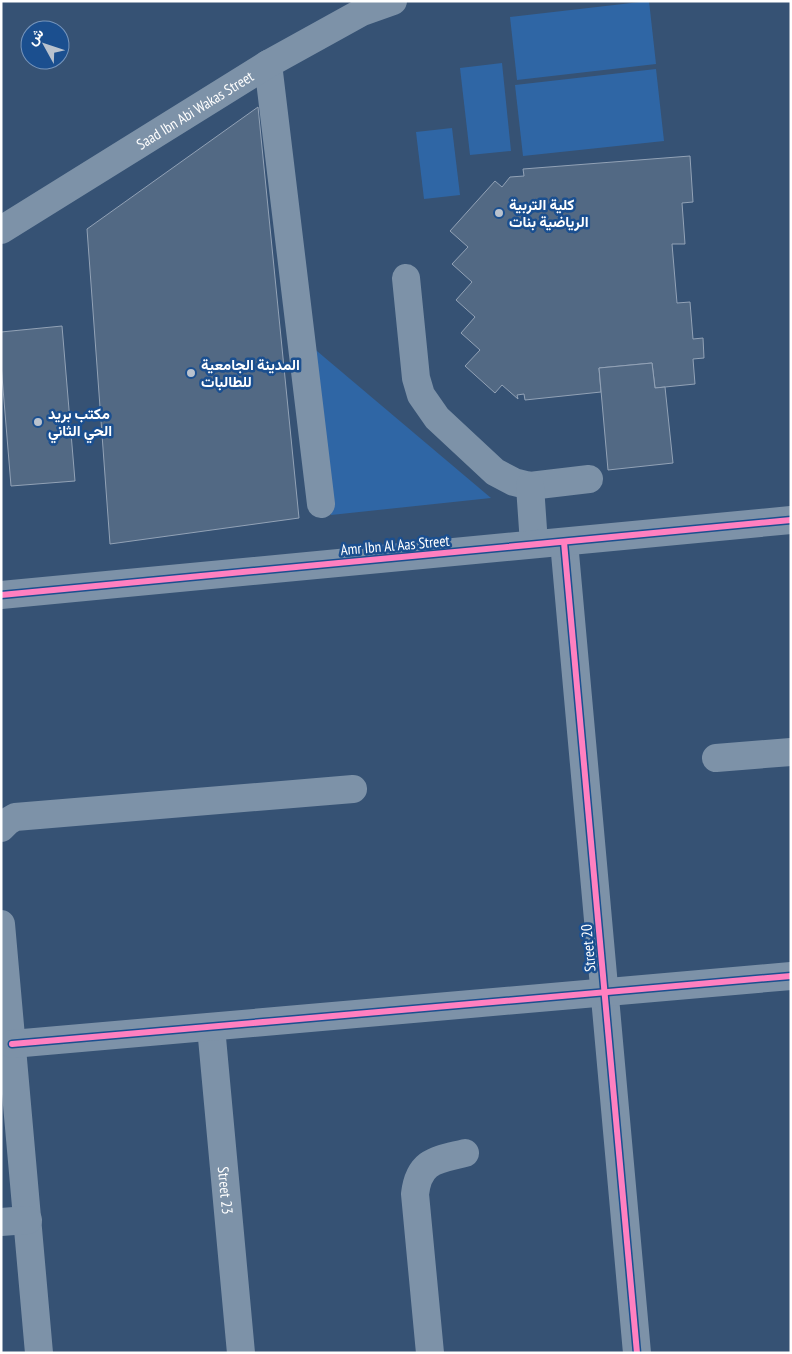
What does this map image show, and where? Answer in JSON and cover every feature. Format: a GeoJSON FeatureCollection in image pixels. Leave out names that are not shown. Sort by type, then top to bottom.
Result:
{"type":"FeatureCollection","features":[{"type":"Feature","properties":{"kind":"street","name":"Saad Ibn Abi Wakas Street"},"geometry":{"type":"LineString","coordinates":[[1,230],[268,64],[362,12],[393,1]]}},
{"type":"Feature","properties":{"kind":"street"},"geometry":{"type":"LineString","coordinates":[[268,64],[321,504]]}},
{"type":"Feature","properties":{"kind":"street"},"geometry":{"type":"LineString","coordinates":[[406,278],[416,378],[421,395],[437,418],[495,472],[514,482],[530,486],[589,479]]}},
{"type":"Feature","properties":{"kind":"street"},"geometry":{"type":"LineString","coordinates":[[530,486],[534,544]]}},
{"type":"Feature","properties":{"kind":"street","name":"Amr Ibn Al Aas Street"},"geometry":{"type":"LineString","coordinates":[[1,595],[791,520]]}},
{"type":"Feature","properties":{"kind":"street","name":"Street 20"},"geometry":{"type":"LineString","coordinates":[[564,542],[637,1353]]}},
{"type":"Feature","properties":{"kind":"street"},"geometry":{"type":"LineString","coordinates":[[716,758],[791,752]]}},
{"type":"Feature","properties":{"kind":"street"},"geometry":{"type":"LineString","coordinates":[[1,828],[15,817],[353,789]]}},
{"type":"Feature","properties":{"kind":"street"},"geometry":{"type":"LineString","coordinates":[[1,924],[12,1044],[14,1221],[40,1353]]}},
{"type":"Feature","properties":{"kind":"street"},"geometry":{"type":"LineString","coordinates":[[12,1044],[791,976]]}},
{"type":"Feature","properties":{"kind":"street","name":"Street 23"},"geometry":{"type":"LineString","coordinates":[[210,1027],[241,1353]]}},
{"type":"Feature","properties":{"kind":"street"},"geometry":{"type":"LineString","coordinates":[[430,1353],[414,1194],[416,1185],[425,1167],[433,1161],[466,1153]]}},
{"type":"Feature","properties":{"kind":"shaded area"},"geometry":{"type":"Polygon","coordinates":[[[649,1],[656,64],[517,80],[510,17],[649,1]]]}},
{"type":"Feature","properties":{"kind":"shaded area"},"geometry":{"type":"Polygon","coordinates":[[[502,63],[511,151],[470,155],[460,68],[502,63]]]}},
{"type":"Feature","properties":{"kind":"shaded area"},"geometry":{"type":"Polygon","coordinates":[[[656,69],[664,141],[523,156],[515,85],[656,69]]]}},
{"type":"Feature","properties":{"kind":"shaded area"},"geometry":{"type":"Polygon","coordinates":[[[452,128],[460,195],[424,199],[416,132],[452,128]]]}},
{"type":"Feature","properties":{"kind":"shaded area"},"geometry":{"type":"Polygon","coordinates":[[[311,346],[491,498],[331,515],[311,346]]]}},
{"type":"Feature","properties":{"kind":"building","name":"المدينة الجامعية للطالبات"},"geometry":{"type":"Polygon","coordinates":[[[258,107],[299,518],[110,544],[87,229],[258,107]]]}},
{"type":"Feature","properties":{"kind":"building"},"geometry":{"type":"Polygon","coordinates":[[[690,156],[693,202],[682,203],[685,244],[672,244],[677,303],[690,302],[693,339],[703,338],[704,358],[693,359],[695,384],[655,388],[652,363],[599,368],[601,392],[525,400],[524,394],[517,395],[518,399],[502,385],[495,393],[465,366],[480,350],[461,333],[475,317],[456,300],[472,282],[452,264],[468,247],[450,231],[495,181],[502,187],[510,177],[524,176],[523,169],[690,156]]]}},
{"type":"Feature","properties":{"kind":"building","name":"مكتب بريد الحي الثاني"},"geometry":{"type":"Polygon","coordinates":[[[62,326],[75,481],[11,486],[1,364],[1,332],[62,326]]]}},
{"type":"Feature","properties":{"kind":"building"},"geometry":{"type":"Polygon","coordinates":[[[652,363],[655,388],[665,387],[673,463],[608,470],[599,368],[652,363]]]}},
{"type":"Feature","properties":{"kind":"cycle path"},"geometry":{"type":"LineString","coordinates":[[1,595],[791,520]]}},
{"type":"Feature","properties":{"kind":"cycle path"},"geometry":{"type":"LineString","coordinates":[[564,542],[637,1353]]}},
{"type":"Feature","properties":{"kind":"cycle path"},"geometry":{"type":"LineString","coordinates":[[12,1044],[791,976]]}},
{"type":"Feature","properties":{"kind":"place","name":"كلية التربية الرياضية بنات"},"geometry":{"type":"Point","coordinates":[499,213]}},
{"type":"Feature","properties":{"kind":"place","name":"المدينة الجامعية للطالبات"},"geometry":{"type":"Point","coordinates":[191,373]}},
{"type":"Feature","properties":{"kind":"place","name":"مكتب بريد الحي الثاني"},"geometry":{"type":"Point","coordinates":[38,422]}}]}
